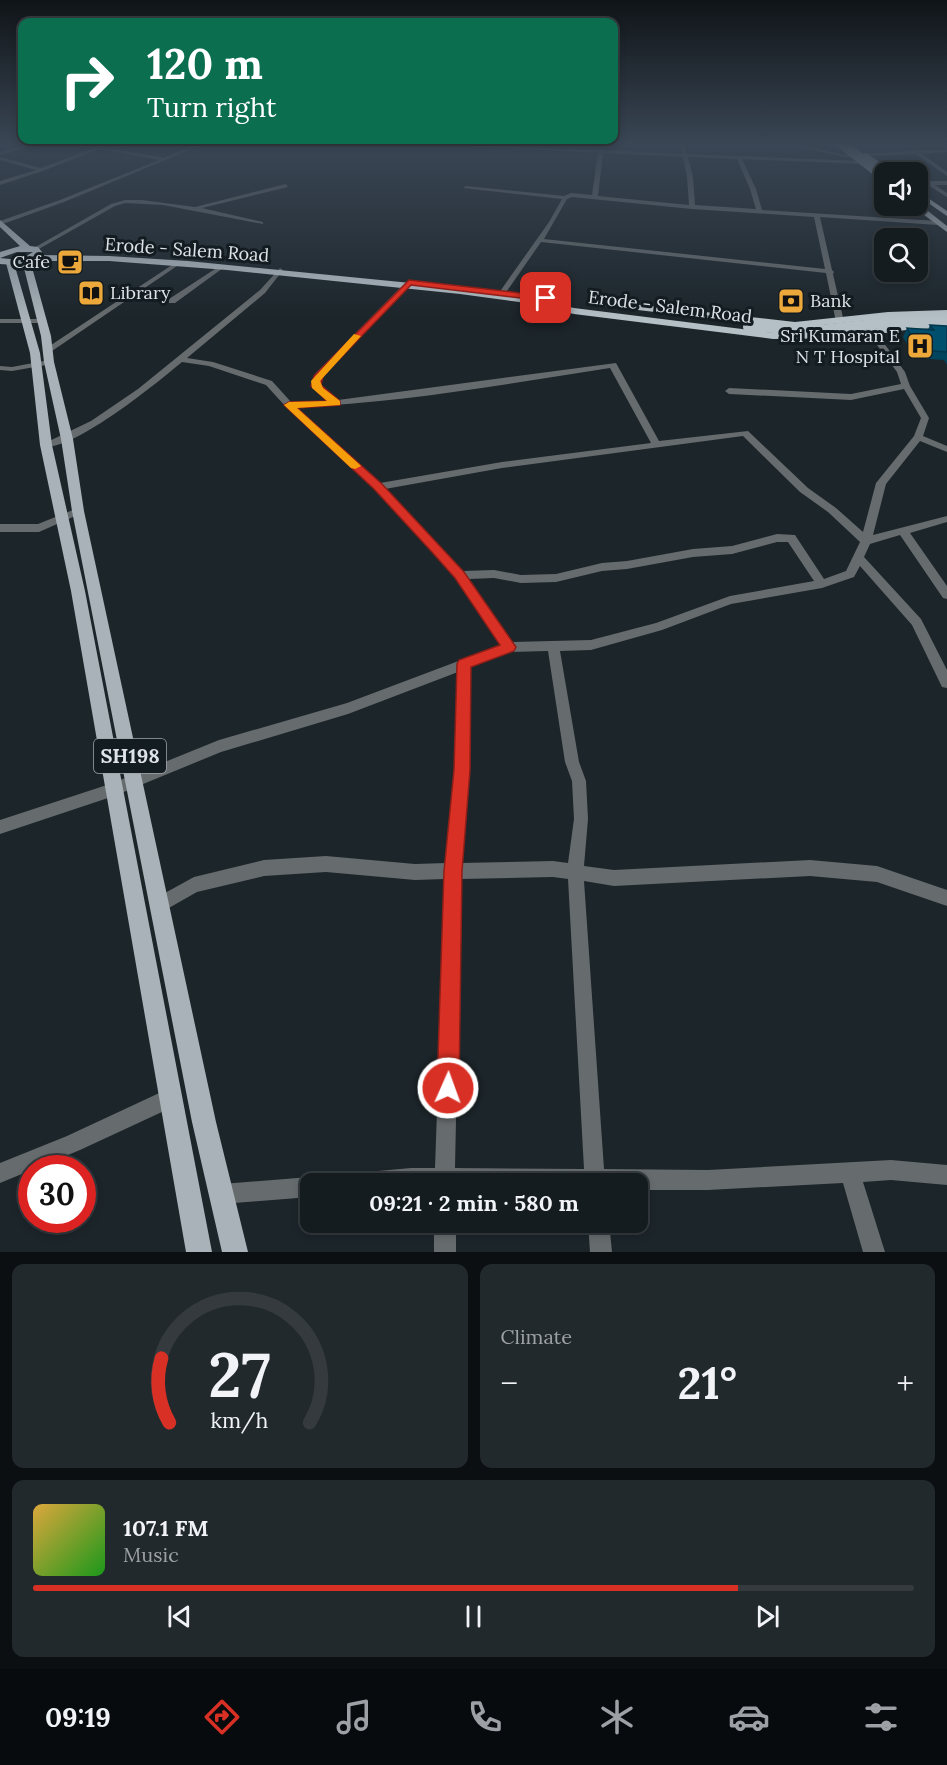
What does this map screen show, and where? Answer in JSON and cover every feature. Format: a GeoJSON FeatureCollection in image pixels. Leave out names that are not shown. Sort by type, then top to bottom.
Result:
{"type":"FeatureCollection","features":[{"type":"Feature","properties":{"kind":"highway"},"geometry":{"type":"LineString","coordinates":[[1,222],[22,258]]}},
{"type":"Feature","properties":{"kind":"highway"},"geometry":{"type":"LineString","coordinates":[[0,255],[9,247],[22,258]]}},
{"type":"Feature","properties":{"kind":"highway","name":"Erode - Salem Road"},"geometry":{"type":"LineString","coordinates":[[22,258],[177,264],[279,271]]}},
{"type":"Feature","properties":{"kind":"highway","name":"Erode - Salem Road"},"geometry":{"type":"LineString","coordinates":[[22,258],[180,261],[407,284],[502,296],[574,311],[773,336],[850,335],[913,326],[947,325]]}},
{"type":"Feature","properties":{"kind":"highway","name":"Erode - Salem Road"},"geometry":{"type":"LineString","coordinates":[[502,296],[676,311],[795,325],[947,313]]}},
{"type":"Feature","properties":{"kind":"highway"},"geometry":{"type":"LineString","coordinates":[[544,303],[748,327],[820,330],[909,320],[947,319]]}},
{"type":"Feature","properties":{"kind":"main road"},"geometry":{"type":"LineString","coordinates":[[931,202],[947,214]]}},
{"type":"Feature","properties":{"kind":"main road"},"geometry":{"type":"LineString","coordinates":[[928,210],[945,226]]}},
{"type":"Feature","properties":{"kind":"main road"},"geometry":{"type":"LineString","coordinates":[[928,214],[945,226]]}},
{"type":"Feature","properties":{"kind":"main road","name":"SH198"},"geometry":{"type":"LineString","coordinates":[[22,258],[35,321],[68,439],[78,511],[204,1122],[235,1252]]}},
{"type":"Feature","properties":{"kind":"main road","name":"SH198"},"geometry":{"type":"LineString","coordinates":[[45,358],[46,446],[60,518],[78,591],[199,1252]]}},
{"type":"Feature","properties":{"kind":"street"},"geometry":{"type":"LineString","coordinates":[[1,222],[58,202]]}},
{"type":"Feature","properties":{"kind":"street"},"geometry":{"type":"LineString","coordinates":[[22,258],[119,202]]}},
{"type":"Feature","properties":{"kind":"street"},"geometry":{"type":"LineString","coordinates":[[144,202],[193,209],[261,223]]}},
{"type":"Feature","properties":{"kind":"street"},"geometry":{"type":"LineString","coordinates":[[193,209],[220,202]]}},
{"type":"Feature","properties":{"kind":"street"},"geometry":{"type":"LineString","coordinates":[[502,296],[562,202]]}},
{"type":"Feature","properties":{"kind":"street"},"geometry":{"type":"LineString","coordinates":[[652,202],[945,226]]}},
{"type":"Feature","properties":{"kind":"street"},"geometry":{"type":"LineString","coordinates":[[692,202],[692,207]]}},
{"type":"Feature","properties":{"kind":"street"},"geometry":{"type":"LineString","coordinates":[[757,202],[759,211]]}},
{"type":"Feature","properties":{"kind":"street"},"geometry":{"type":"LineString","coordinates":[[817,215],[840,322],[850,335]]}},
{"type":"Feature","properties":{"kind":"street"},"geometry":{"type":"LineString","coordinates":[[540,240],[831,272]]}},
{"type":"Feature","properties":{"kind":"street"},"geometry":{"type":"LineString","coordinates":[[0,368],[12,369],[45,358],[177,264]]}},
{"type":"Feature","properties":{"kind":"street"},"geometry":{"type":"LineString","coordinates":[[172,301],[220,268]]}},
{"type":"Feature","properties":{"kind":"street"},"geometry":{"type":"LineString","coordinates":[[46,446],[68,439],[142,389],[263,290],[279,271]]}},
{"type":"Feature","properties":{"kind":"street"},"geometry":{"type":"LineString","coordinates":[[336,403],[316,386],[318,376],[407,284]]}},
{"type":"Feature","properties":{"kind":"street"},"geometry":{"type":"LineString","coordinates":[[0,827],[114,789],[219,746],[348,708],[509,647],[591,645],[657,627],[730,600],[822,584],[850,574],[866,541],[872,510],[881,483],[918,437],[925,418],[906,386],[901,372],[861,319]]}},
{"type":"Feature","properties":{"kind":"street"},"geometry":{"type":"LineString","coordinates":[[0,321],[35,321]]}},
{"type":"Feature","properties":{"kind":"street"},"geometry":{"type":"LineString","coordinates":[[180,359],[210,364],[268,384],[378,486],[460,575],[509,647]]}},
{"type":"Feature","properties":{"kind":"street"},"geometry":{"type":"LineString","coordinates":[[289,405],[336,403],[493,383],[613,364],[656,444]]}},
{"type":"Feature","properties":{"kind":"street"},"geometry":{"type":"LineString","coordinates":[[729,391],[851,397],[906,386]]}},
{"type":"Feature","properties":{"kind":"street"},"geometry":{"type":"LineString","coordinates":[[378,486],[502,465],[745,433],[804,490],[832,510],[866,541]]}},
{"type":"Feature","properties":{"kind":"street"},"geometry":{"type":"LineString","coordinates":[[918,437],[947,449]]}},
{"type":"Feature","properties":{"kind":"street"},"geometry":{"type":"LineString","coordinates":[[0,528],[39,528],[78,511]]}},
{"type":"Feature","properties":{"kind":"street"},"geometry":{"type":"LineString","coordinates":[[866,541],[946,520]]}},
{"type":"Feature","properties":{"kind":"street"},"geometry":{"type":"LineString","coordinates":[[903,531],[947,595]]}},
{"type":"Feature","properties":{"kind":"street"},"geometry":{"type":"LineString","coordinates":[[460,575],[494,574],[521,579],[556,578],[602,567],[627,565],[693,552],[732,550],[777,538],[791,538],[822,584]]}},
{"type":"Feature","properties":{"kind":"street"},"geometry":{"type":"LineString","coordinates":[[858,557],[917,622],[947,683]]}},
{"type":"Feature","properties":{"kind":"street"},"geometry":{"type":"LineString","coordinates":[[554,646],[572,762],[579,781],[581,819],[575,872],[594,1173]]}},
{"type":"Feature","properties":{"kind":"street"},"geometry":{"type":"LineString","coordinates":[[445,1173],[453,871],[462,770],[464,664]]}},
{"type":"Feature","properties":{"kind":"street"},"geometry":{"type":"LineString","coordinates":[[160,905],[194,885],[264,868],[326,864],[415,872],[553,869],[614,878],[810,868],[877,874],[947,898]]}},
{"type":"Feature","properties":{"kind":"street"},"geometry":{"type":"LineString","coordinates":[[0,1173],[73,1143],[170,1098]]}},
{"type":"Feature","properties":{"kind":"street"},"geometry":{"type":"LineString","coordinates":[[648,1181],[891,1170],[947,1175]]}},
{"type":"Feature","properties":{"kind":"street"},"geometry":{"type":"LineString","coordinates":[[850,1172],[874,1252]]}},
{"type":"Feature","properties":{"kind":"street"},"geometry":{"type":"LineString","coordinates":[[222,1194],[300,1187]]}},
{"type":"Feature","properties":{"kind":"street"},"geometry":{"type":"LineString","coordinates":[[445,1233],[445,1252]]}},
{"type":"Feature","properties":{"kind":"street"},"geometry":{"type":"LineString","coordinates":[[599,1233],[601,1252]]}},
{"type":"Feature","properties":{"kind":"building"},"geometry":{"type":"Polygon","coordinates":[[[930,325],[947,326],[947,352],[919,350],[907,328],[934,330],[930,325]]]}},
{"type":"Feature","properties":{"kind":"slow traffic"},"geometry":{"type":"LineString","coordinates":[[355,466],[289,405],[336,403],[316,386],[316,381],[318,376],[357,336]]}},
{"type":"Feature","properties":{"kind":"place","name":"Cafe"},"geometry":{"type":"Point","coordinates":[70,262]}},
{"type":"Feature","properties":{"kind":"place","name":"Library"},"geometry":{"type":"Point","coordinates":[91,293]}},
{"type":"Feature","properties":{"kind":"place","name":"Bank"},"geometry":{"type":"Point","coordinates":[791,301]}},
{"type":"Feature","properties":{"kind":"place","name":"Sri Kumaran E N T Hospital"},"geometry":{"type":"Point","coordinates":[920,346]}},
{"type":"Feature","properties":{"kind":"route"},"geometry":{"type":"LineString","coordinates":[[448,1088],[453,871],[462,770],[464,664],[509,647],[460,575],[436,548],[378,486],[289,405],[336,403],[316,386],[318,376],[409,282],[546,298]]}}]}
